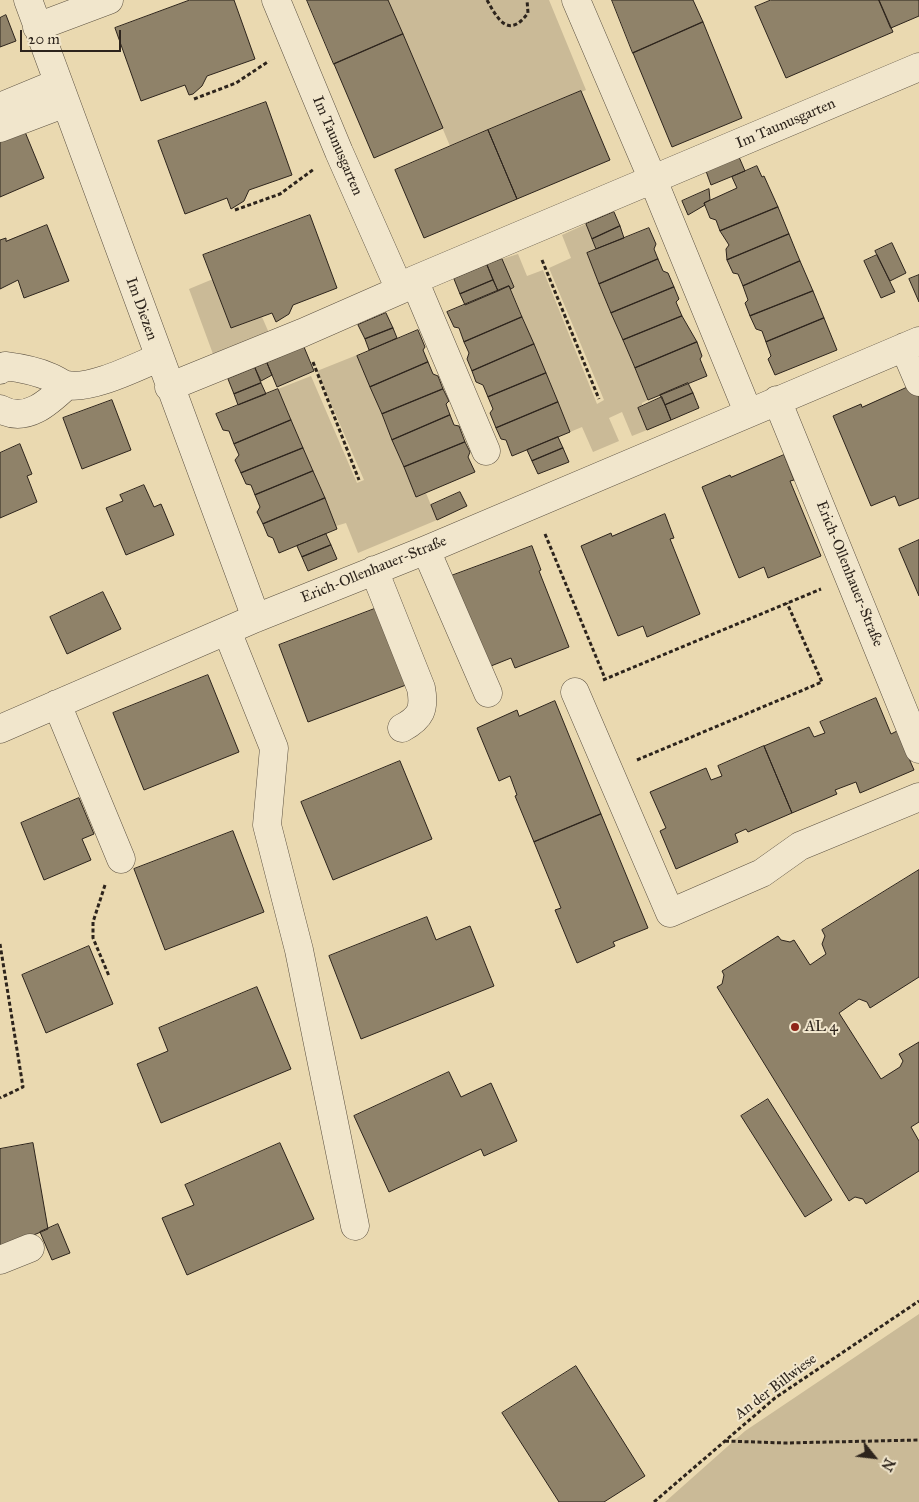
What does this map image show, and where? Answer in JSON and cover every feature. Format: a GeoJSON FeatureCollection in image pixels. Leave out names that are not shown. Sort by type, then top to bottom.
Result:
{"type":"FeatureCollection","features":[{"type":"Feature","properties":{"kind":"street","name":"Im Diezen"},"geometry":{"type":"LineString","coordinates":[[28,0],[158,358],[256,618]]}},
{"type":"Feature","properties":{"kind":"street"},"geometry":{"type":"LineString","coordinates":[[37,27],[109,0]]}},
{"type":"Feature","properties":{"kind":"street","name":"Im Taunusgarten"},"geometry":{"type":"LineString","coordinates":[[276,0],[339,152],[407,285]]}},
{"type":"Feature","properties":{"kind":"street"},"geometry":{"type":"LineString","coordinates":[[576,0],[653,180],[748,412]]}},
{"type":"Feature","properties":{"kind":"street","name":"Im Taunusgarten"},"geometry":{"type":"LineString","coordinates":[[169,387],[302,333],[530,231],[919,67]]}},
{"type":"Feature","properties":{"kind":"street"},"geometry":{"type":"LineString","coordinates":[[0,107],[62,93]]}},
{"type":"Feature","properties":{"kind":"street"},"geometry":{"type":"LineString","coordinates":[[0,128],[62,93]]}},
{"type":"Feature","properties":{"kind":"street"},"geometry":{"type":"LineString","coordinates":[[407,285],[486,451]]}},
{"type":"Feature","properties":{"kind":"street"},"geometry":{"type":"LineString","coordinates":[[911,344],[919,382]]}},
{"type":"Feature","properties":{"kind":"street","name":"Erich-Ollenhauer-Straße"},"geometry":{"type":"LineString","coordinates":[[0,728],[256,618],[426,550],[911,344]]}},
{"type":"Feature","properties":{"kind":"street"},"geometry":{"type":"LineString","coordinates":[[0,370],[5,366],[22,368],[67,385],[86,384],[158,358]]}},
{"type":"Feature","properties":{"kind":"street"},"geometry":{"type":"LineString","coordinates":[[0,409],[6,412],[21,414],[36,411],[52,400],[67,385]]}},
{"type":"Feature","properties":{"kind":"street","name":"Erich-Ollenhauer-Straße"},"geometry":{"type":"LineString","coordinates":[[777,400],[919,749]]}},
{"type":"Feature","properties":{"kind":"street"},"geometry":{"type":"LineString","coordinates":[[426,550],[488,693]]}},
{"type":"Feature","properties":{"kind":"street"},"geometry":{"type":"LineString","coordinates":[[374,570],[421,688],[423,700],[421,712],[413,722],[402,728]]}},
{"type":"Feature","properties":{"kind":"street"},"geometry":{"type":"LineString","coordinates":[[227,631],[274,748],[267,825],[299,950],[356,1226]]}},
{"type":"Feature","properties":{"kind":"street"},"geometry":{"type":"LineString","coordinates":[[575,692],[670,913],[762,873],[800,846],[919,797]]}},
{"type":"Feature","properties":{"kind":"street"},"geometry":{"type":"LineString","coordinates":[[56,704],[121,860]]}},
{"type":"Feature","properties":{"kind":"street"},"geometry":{"type":"LineString","coordinates":[[0,1260],[30,1248]]}},
{"type":"Feature","properties":{"kind":"path"},"geometry":{"type":"LineString","coordinates":[[487,0],[501,22],[509,26],[517,25],[528,13],[527,0]]}},
{"type":"Feature","properties":{"kind":"path"},"geometry":{"type":"LineString","coordinates":[[194,99],[236,83],[294,44]]}},
{"type":"Feature","properties":{"kind":"path"},"geometry":{"type":"LineString","coordinates":[[235,210],[280,194],[339,152]]}},
{"type":"Feature","properties":{"kind":"path"},"geometry":{"type":"LineString","coordinates":[[530,231],[599,399]]}},
{"type":"Feature","properties":{"kind":"path"},"geometry":{"type":"LineString","coordinates":[[302,333],[359,480]]}},
{"type":"Feature","properties":{"kind":"path"},"geometry":{"type":"LineString","coordinates":[[533,504],[605,679]]}},
{"type":"Feature","properties":{"kind":"path"},"geometry":{"type":"LineString","coordinates":[[575,692],[850,576]]}},
{"type":"Feature","properties":{"kind":"path"},"geometry":{"type":"LineString","coordinates":[[609,772],[822,682],[787,603]]}},
{"type":"Feature","properties":{"kind":"path"},"geometry":{"type":"LineString","coordinates":[[109,976],[93,938],[93,922],[106,884],[121,860]]}},
{"type":"Feature","properties":{"kind":"path"},"geometry":{"type":"LineString","coordinates":[[0,944],[23,1087],[0,1098]]}},
{"type":"Feature","properties":{"kind":"path","name":"An der Billwiese"},"geometry":{"type":"LineString","coordinates":[[654,1502],[775,1398],[919,1301]]}},
{"type":"Feature","properties":{"kind":"path"},"geometry":{"type":"LineString","coordinates":[[724,1441],[785,1443],[919,1440]]}},
{"type":"Feature","properties":{"kind":"shaded area"},"geometry":{"type":"Polygon","coordinates":[[[388,0],[549,0],[586,90],[450,146],[388,0]]]}},
{"type":"Feature","properties":{"kind":"shaded area"},"geometry":{"type":"Polygon","coordinates":[[[586,224],[596,249],[587,254],[648,400],[638,408],[647,430],[632,436],[622,412],[609,418],[619,441],[593,452],[582,427],[570,432],[511,289],[514,287],[502,259],[518,254],[527,276],[543,270],[597,404],[604,400],[549,268],[571,258],[562,235],[586,224]]]}},
{"type":"Feature","properties":{"kind":"shaded area"},"geometry":{"type":"Polygon","coordinates":[[[213,279],[231,328],[262,317],[269,333],[213,354],[189,289],[213,279]]]}},
{"type":"Feature","properties":{"kind":"shaded area"},"geometry":{"type":"Polygon","coordinates":[[[357,355],[416,496],[426,493],[437,520],[358,553],[346,523],[336,526],[278,389],[311,376],[357,483],[364,480],[317,371],[357,355]]]}},
{"type":"Feature","properties":{"kind":"shaded area"},"geometry":{"type":"Polygon","coordinates":[[[919,1314],[919,1502],[665,1502],[745,1431],[919,1314]]]}},
{"type":"Feature","properties":{"kind":"building"},"geometry":{"type":"Polygon","coordinates":[[[190,0],[234,0],[255,59],[207,76],[202,86],[193,94],[189,95],[185,85],[141,101],[115,28],[190,0]]]}},
{"type":"Feature","properties":{"kind":"building"},"geometry":{"type":"Polygon","coordinates":[[[307,0],[388,0],[403,34],[334,64],[307,0]]]}},
{"type":"Feature","properties":{"kind":"building"},"geometry":{"type":"Polygon","coordinates":[[[612,0],[693,0],[703,22],[633,53],[612,0]]]}},
{"type":"Feature","properties":{"kind":"building"},"geometry":{"type":"Polygon","coordinates":[[[771,0],[879,0],[893,32],[786,78],[755,7],[771,0]]]}},
{"type":"Feature","properties":{"kind":"building"},"geometry":{"type":"Polygon","coordinates":[[[879,0],[919,0],[919,16],[891,28],[879,0]]]}},
{"type":"Feature","properties":{"kind":"building"},"geometry":{"type":"Polygon","coordinates":[[[6,15],[16,41],[0,47],[0,18],[6,15]]]}},
{"type":"Feature","properties":{"kind":"building"},"geometry":{"type":"Polygon","coordinates":[[[703,22],[742,118],[672,147],[633,53],[703,22]]]}},
{"type":"Feature","properties":{"kind":"building"},"geometry":{"type":"Polygon","coordinates":[[[403,34],[443,128],[374,158],[334,64],[403,34]]]}},
{"type":"Feature","properties":{"kind":"building"},"geometry":{"type":"Polygon","coordinates":[[[581,91],[610,160],[517,199],[488,130],[581,91]]]}},
{"type":"Feature","properties":{"kind":"building"},"geometry":{"type":"Polygon","coordinates":[[[266,102],[292,175],[249,190],[244,201],[231,209],[227,198],[185,214],[158,141],[266,102]]]}},
{"type":"Feature","properties":{"kind":"building"},"geometry":{"type":"Polygon","coordinates":[[[23,127],[44,178],[0,197],[0,136],[23,127]]]}},
{"type":"Feature","properties":{"kind":"building"},"geometry":{"type":"Polygon","coordinates":[[[488,130],[517,199],[424,238],[395,170],[488,130]]]}},
{"type":"Feature","properties":{"kind":"building"},"geometry":{"type":"Polygon","coordinates":[[[739,157],[745,171],[711,185],[706,171],[739,157]]]}},
{"type":"Feature","properties":{"kind":"building"},"geometry":{"type":"Polygon","coordinates":[[[757,166],[762,177],[764,176],[778,207],[720,231],[716,220],[710,218],[704,203],[737,188],[732,177],[757,166]]]}},
{"type":"Feature","properties":{"kind":"building"},"geometry":{"type":"Polygon","coordinates":[[[709,189],[710,200],[688,215],[682,201],[709,189]]]}},
{"type":"Feature","properties":{"kind":"building"},"geometry":{"type":"Polygon","coordinates":[[[778,207],[789,234],[727,260],[726,249],[729,245],[720,231],[778,207]]]}},
{"type":"Feature","properties":{"kind":"building"},"geometry":{"type":"Polygon","coordinates":[[[614,212],[620,226],[592,239],[586,224],[614,212]]]}},
{"type":"Feature","properties":{"kind":"building"},"geometry":{"type":"Polygon","coordinates":[[[310,215],[337,288],[293,305],[289,314],[276,322],[272,313],[231,328],[203,255],[310,215]]]}},
{"type":"Feature","properties":{"kind":"building"},"geometry":{"type":"Polygon","coordinates":[[[47,225],[69,281],[24,298],[18,280],[0,289],[0,240],[6,238],[6,241],[47,225]]]}},
{"type":"Feature","properties":{"kind":"building"},"geometry":{"type":"Polygon","coordinates":[[[620,226],[624,238],[596,249],[592,239],[620,226]]]}},
{"type":"Feature","properties":{"kind":"building"},"geometry":{"type":"Polygon","coordinates":[[[649,228],[656,244],[654,249],[658,259],[599,284],[587,253],[649,228]]]}},
{"type":"Feature","properties":{"kind":"building"},"geometry":{"type":"Polygon","coordinates":[[[789,234],[800,261],[743,286],[738,274],[733,273],[727,260],[789,234]]]}},
{"type":"Feature","properties":{"kind":"building"},"geometry":{"type":"Polygon","coordinates":[[[892,243],[906,273],[890,281],[875,251],[892,243]]]}},
{"type":"Feature","properties":{"kind":"building"},"geometry":{"type":"Polygon","coordinates":[[[877,255],[895,292],[881,298],[864,261],[877,255]]]}},
{"type":"Feature","properties":{"kind":"building"},"geometry":{"type":"Polygon","coordinates":[[[502,259],[514,287],[511,289],[509,286],[498,291],[487,265],[502,259]]]}},
{"type":"Feature","properties":{"kind":"building"},"geometry":{"type":"Polygon","coordinates":[[[658,259],[663,271],[668,273],[674,287],[611,313],[599,284],[658,259]]]}},
{"type":"Feature","properties":{"kind":"building"},"geometry":{"type":"Polygon","coordinates":[[[800,261],[813,291],[750,316],[745,303],[748,300],[743,286],[800,261]]]}},
{"type":"Feature","properties":{"kind":"building"},"geometry":{"type":"Polygon","coordinates":[[[487,265],[493,280],[460,294],[454,279],[487,265]]]}},
{"type":"Feature","properties":{"kind":"building"},"geometry":{"type":"Polygon","coordinates":[[[919,275],[919,302],[909,279],[919,275]]]}},
{"type":"Feature","properties":{"kind":"building"},"geometry":{"type":"Polygon","coordinates":[[[493,280],[498,291],[465,305],[460,294],[493,280]]]}},
{"type":"Feature","properties":{"kind":"building"},"geometry":{"type":"Polygon","coordinates":[[[509,286],[522,317],[464,342],[459,328],[454,327],[447,312],[509,286]]]}},
{"type":"Feature","properties":{"kind":"building"},"geometry":{"type":"Polygon","coordinates":[[[674,287],[679,299],[676,302],[682,316],[623,340],[611,313],[674,287]]]}},
{"type":"Feature","properties":{"kind":"building"},"geometry":{"type":"Polygon","coordinates":[[[813,291],[824,318],[766,342],[762,331],[756,329],[750,316],[813,291]]]}},
{"type":"Feature","properties":{"kind":"building"},"geometry":{"type":"Polygon","coordinates":[[[386,313],[393,328],[365,339],[358,325],[386,313]]]}},
{"type":"Feature","properties":{"kind":"building"},"geometry":{"type":"Polygon","coordinates":[[[682,316],[697,342],[635,368],[623,340],[682,316]]]}},
{"type":"Feature","properties":{"kind":"building"},"geometry":{"type":"Polygon","coordinates":[[[522,317],[534,344],[472,371],[467,359],[469,353],[464,342],[522,317]]]}},
{"type":"Feature","properties":{"kind":"building"},"geometry":{"type":"Polygon","coordinates":[[[824,318],[837,350],[775,375],[768,359],[771,356],[766,342],[824,318]]]}},
{"type":"Feature","properties":{"kind":"building"},"geometry":{"type":"Polygon","coordinates":[[[393,328],[397,338],[369,350],[365,339],[393,328]]]}},
{"type":"Feature","properties":{"kind":"building"},"geometry":{"type":"Polygon","coordinates":[[[418,330],[425,347],[423,350],[428,362],[370,387],[357,356],[418,330]]]}},
{"type":"Feature","properties":{"kind":"building"},"geometry":{"type":"Polygon","coordinates":[[[697,342],[702,356],[700,359],[707,376],[648,400],[635,368],[697,342]]]}},
{"type":"Feature","properties":{"kind":"building"},"geometry":{"type":"Polygon","coordinates":[[[534,344],[546,373],[488,397],[483,385],[476,382],[472,371],[534,344]]]}},
{"type":"Feature","properties":{"kind":"building"},"geometry":{"type":"Polygon","coordinates":[[[304,347],[314,371],[277,387],[267,363],[304,347]]]}},
{"type":"Feature","properties":{"kind":"building"},"geometry":{"type":"Polygon","coordinates":[[[428,362],[433,374],[438,376],[443,389],[382,414],[370,387],[428,362]]]}},
{"type":"Feature","properties":{"kind":"building"},"geometry":{"type":"Polygon","coordinates":[[[267,363],[272,375],[261,381],[255,368],[267,363]]]}},
{"type":"Feature","properties":{"kind":"building"},"geometry":{"type":"Polygon","coordinates":[[[255,368],[261,383],[234,394],[228,379],[255,368]]]}},
{"type":"Feature","properties":{"kind":"building"},"geometry":{"type":"Polygon","coordinates":[[[546,373],[558,402],[496,428],[490,413],[493,409],[488,397],[546,373]]]}},
{"type":"Feature","properties":{"kind":"building"},"geometry":{"type":"Polygon","coordinates":[[[261,383],[266,394],[238,405],[234,394],[261,383]]]}},
{"type":"Feature","properties":{"kind":"building"},"geometry":{"type":"Polygon","coordinates":[[[688,383],[693,393],[665,405],[660,395],[688,383]]]}},
{"type":"Feature","properties":{"kind":"building"},"geometry":{"type":"Polygon","coordinates":[[[915,384],[919,394],[919,498],[899,506],[895,496],[871,506],[833,416],[861,404],[862,407],[915,384]]]}},
{"type":"Feature","properties":{"kind":"building"},"geometry":{"type":"Polygon","coordinates":[[[278,389],[291,420],[234,444],[229,431],[223,430],[216,414],[278,389]]]}},
{"type":"Feature","properties":{"kind":"building"},"geometry":{"type":"Polygon","coordinates":[[[443,389],[449,401],[446,404],[450,415],[392,440],[382,414],[443,389]]]}},
{"type":"Feature","properties":{"kind":"building"},"geometry":{"type":"Polygon","coordinates":[[[693,393],[699,408],[671,420],[665,405],[693,393]]]}},
{"type":"Feature","properties":{"kind":"building"},"geometry":{"type":"Polygon","coordinates":[[[662,397],[671,420],[647,430],[638,408],[662,397]]]}},
{"type":"Feature","properties":{"kind":"building"},"geometry":{"type":"Polygon","coordinates":[[[112,400],[131,450],[82,469],[63,418],[112,400]]]}},
{"type":"Feature","properties":{"kind":"building"},"geometry":{"type":"Polygon","coordinates":[[[558,402],[570,432],[512,456],[506,440],[501,439],[496,428],[558,402]]]}},
{"type":"Feature","properties":{"kind":"building"},"geometry":{"type":"Polygon","coordinates":[[[450,415],[454,425],[459,426],[465,442],[404,467],[392,440],[450,415]]]}},
{"type":"Feature","properties":{"kind":"building"},"geometry":{"type":"Polygon","coordinates":[[[291,420],[303,448],[241,473],[235,460],[239,455],[234,444],[291,420]]]}},
{"type":"Feature","properties":{"kind":"building"},"geometry":{"type":"Polygon","coordinates":[[[558,437],[563,448],[532,461],[527,450],[558,437]]]}},
{"type":"Feature","properties":{"kind":"building"},"geometry":{"type":"Polygon","coordinates":[[[465,442],[470,452],[468,457],[475,472],[416,497],[404,467],[465,442]]]}},
{"type":"Feature","properties":{"kind":"building"},"geometry":{"type":"Polygon","coordinates":[[[20,444],[32,474],[27,476],[37,502],[0,518],[0,453],[20,444]]]}},
{"type":"Feature","properties":{"kind":"building"},"geometry":{"type":"Polygon","coordinates":[[[303,448],[313,471],[255,495],[251,485],[246,484],[241,473],[303,448]]]}},
{"type":"Feature","properties":{"kind":"building"},"geometry":{"type":"Polygon","coordinates":[[[563,448],[569,462],[538,474],[532,461],[563,448]]]}},
{"type":"Feature","properties":{"kind":"building"},"geometry":{"type":"Polygon","coordinates":[[[784,455],[794,480],[790,481],[821,556],[768,578],[764,567],[739,578],[702,487],[784,455]]]}},
{"type":"Feature","properties":{"kind":"building"},"geometry":{"type":"Polygon","coordinates":[[[313,471],[325,498],[263,524],[257,512],[260,507],[255,495],[313,471]]]}},
{"type":"Feature","properties":{"kind":"building"},"geometry":{"type":"Polygon","coordinates":[[[144,485],[154,507],[161,504],[174,535],[126,555],[106,508],[123,501],[120,495],[144,485]]]}},
{"type":"Feature","properties":{"kind":"building"},"geometry":{"type":"Polygon","coordinates":[[[460,492],[467,506],[437,520],[431,505],[460,492]]]}},
{"type":"Feature","properties":{"kind":"building"},"geometry":{"type":"Polygon","coordinates":[[[325,498],[337,529],[279,553],[273,538],[268,536],[263,524],[325,498]]]}},
{"type":"Feature","properties":{"kind":"building"},"geometry":{"type":"Polygon","coordinates":[[[665,514],[674,538],[670,539],[700,614],[647,637],[643,626],[618,636],[581,546],[611,533],[612,536],[665,514]]]}},
{"type":"Feature","properties":{"kind":"building"},"geometry":{"type":"Polygon","coordinates":[[[326,534],[331,545],[302,557],[297,546],[326,534]]]}},
{"type":"Feature","properties":{"kind":"building"},"geometry":{"type":"Polygon","coordinates":[[[919,540],[919,596],[899,549],[919,540]]]}},
{"type":"Feature","properties":{"kind":"building"},"geometry":{"type":"Polygon","coordinates":[[[331,545],[337,559],[308,571],[302,557],[331,545]]]}},
{"type":"Feature","properties":{"kind":"building"},"geometry":{"type":"Polygon","coordinates":[[[532,546],[541,570],[539,571],[569,647],[515,668],[511,658],[486,668],[451,576],[532,546]]]}},
{"type":"Feature","properties":{"kind":"building"},"geometry":{"type":"Polygon","coordinates":[[[103,592],[121,629],[67,654],[50,617],[103,592]]]}},
{"type":"Feature","properties":{"kind":"building"},"geometry":{"type":"Polygon","coordinates":[[[377,608],[406,685],[308,722],[279,645],[377,608]]]}},
{"type":"Feature","properties":{"kind":"building"},"geometry":{"type":"Polygon","coordinates":[[[208,675],[239,752],[144,790],[113,713],[208,675]]]}},
{"type":"Feature","properties":{"kind":"building"},"geometry":{"type":"Polygon","coordinates":[[[876,698],[891,734],[897,731],[914,770],[860,793],[856,782],[835,790],[837,794],[792,813],[764,746],[809,727],[814,737],[825,733],[820,722],[876,698]]]}},
{"type":"Feature","properties":{"kind":"building"},"geometry":{"type":"Polygon","coordinates":[[[555,701],[601,814],[534,842],[515,796],[517,795],[510,776],[499,781],[477,728],[517,710],[519,716],[555,701]]]}},
{"type":"Feature","properties":{"kind":"building"},"geometry":{"type":"Polygon","coordinates":[[[764,746],[792,813],[748,832],[746,829],[735,834],[738,842],[676,869],[660,831],[666,828],[650,792],[706,768],[711,780],[722,776],[718,766],[764,746]]]}},
{"type":"Feature","properties":{"kind":"building"},"geometry":{"type":"Polygon","coordinates":[[[400,761],[432,839],[333,880],[301,802],[400,761]]]}},
{"type":"Feature","properties":{"kind":"building"},"geometry":{"type":"Polygon","coordinates":[[[79,798],[94,834],[82,839],[91,860],[44,880],[21,823],[79,798]]]}},
{"type":"Feature","properties":{"kind":"building"},"geometry":{"type":"Polygon","coordinates":[[[601,814],[648,928],[613,942],[615,946],[577,963],[555,910],[561,908],[534,842],[601,814]]]}},
{"type":"Feature","properties":{"kind":"building"},"geometry":{"type":"Polygon","coordinates":[[[233,831],[264,912],[165,950],[134,869],[233,831]]]}},
{"type":"Feature","properties":{"kind":"building","name":"AL 4"},"geometry":{"type":"Polygon","coordinates":[[[919,870],[919,977],[870,1008],[867,1002],[859,999],[839,1013],[881,1079],[900,1067],[903,1061],[899,1054],[919,1042],[919,1122],[911,1127],[919,1141],[919,1171],[866,1204],[863,1199],[855,1197],[849,1201],[717,987],[722,984],[724,975],[722,971],[778,936],[781,940],[790,942],[794,940],[810,965],[826,954],[822,944],[825,936],[822,930],[919,870]]]}},
{"type":"Feature","properties":{"kind":"building"},"geometry":{"type":"Polygon","coordinates":[[[427,917],[436,940],[470,926],[494,986],[361,1039],[329,956],[427,917]]]}},
{"type":"Feature","properties":{"kind":"building"},"geometry":{"type":"Polygon","coordinates":[[[89,946],[113,1004],[46,1033],[22,975],[89,946]]]}},
{"type":"Feature","properties":{"kind":"building"},"geometry":{"type":"Polygon","coordinates":[[[257,987],[291,1069],[161,1123],[137,1064],[168,1051],[159,1028],[257,987]]]}},
{"type":"Feature","properties":{"kind":"building"},"geometry":{"type":"Polygon","coordinates":[[[449,1072],[461,1097],[491,1083],[517,1141],[484,1156],[481,1149],[389,1192],[354,1116],[449,1072]]]}},
{"type":"Feature","properties":{"kind":"building"},"geometry":{"type":"Polygon","coordinates":[[[768,1099],[832,1200],[805,1217],[741,1116],[768,1099]]]}},
{"type":"Feature","properties":{"kind":"building"},"geometry":{"type":"Polygon","coordinates":[[[33,1143],[48,1229],[0,1249],[0,1149],[33,1143]]]}},
{"type":"Feature","properties":{"kind":"building"},"geometry":{"type":"Polygon","coordinates":[[[280,1143],[314,1219],[187,1275],[162,1218],[194,1205],[185,1185],[280,1143]]]}},
{"type":"Feature","properties":{"kind":"building"},"geometry":{"type":"Polygon","coordinates":[[[58,1224],[70,1253],[52,1260],[40,1232],[58,1224]]]}},
{"type":"Feature","properties":{"kind":"building"},"geometry":{"type":"Polygon","coordinates":[[[576,1366],[645,1476],[604,1502],[559,1502],[502,1413],[576,1366]]]}},
{"type":"Feature","properties":{"kind":"place","name":"AL 4"},"geometry":{"type":"Point","coordinates":[795,1027]}}]}
